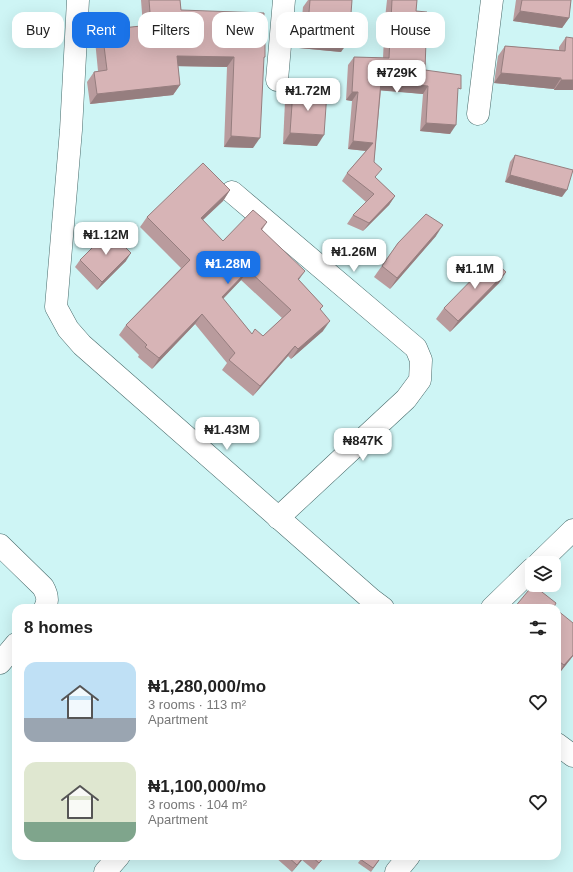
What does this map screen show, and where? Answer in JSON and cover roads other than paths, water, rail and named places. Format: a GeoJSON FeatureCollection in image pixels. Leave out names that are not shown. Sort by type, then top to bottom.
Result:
{"type":"FeatureCollection","features":[{"type":"Feature","properties":{"kind":"street"},"geometry":{"type":"LineString","coordinates":[[78,0],[71,130],[56,307],[68,329],[82,345],[278,518],[371,604]]}},
{"type":"Feature","properties":{"kind":"street"},"geometry":{"type":"LineString","coordinates":[[276,80],[284,0]]}},
{"type":"Feature","properties":{"kind":"street"},"geometry":{"type":"LineString","coordinates":[[478,114],[492,0]]}},
{"type":"Feature","properties":{"kind":"street"},"geometry":{"type":"LineString","coordinates":[[232,192],[416,348],[421,360],[420,380],[406,399],[278,518]]}},
{"type":"Feature","properties":{"kind":"street"},"geometry":{"type":"LineString","coordinates":[[546,556],[573,530]]}},
{"type":"Feature","properties":{"kind":"street"},"geometry":{"type":"LineString","coordinates":[[0,546],[43,587],[47,594],[48,600],[46,604]]}},
{"type":"Feature","properties":{"kind":"street"},"geometry":{"type":"LineString","coordinates":[[496,604],[525,576]]}},
{"type":"Feature","properties":{"kind":"street"},"geometry":{"type":"LineString","coordinates":[[0,663],[12,649]]}},
{"type":"Feature","properties":{"kind":"street"},"geometry":{"type":"LineString","coordinates":[[561,747],[573,756]]}},
{"type":"Feature","properties":{"kind":"street"},"geometry":{"type":"LineString","coordinates":[[105,872],[116,860]]}},
{"type":"Feature","properties":{"kind":"street"},"geometry":{"type":"LineString","coordinates":[[396,872],[406,860]]}}]}
